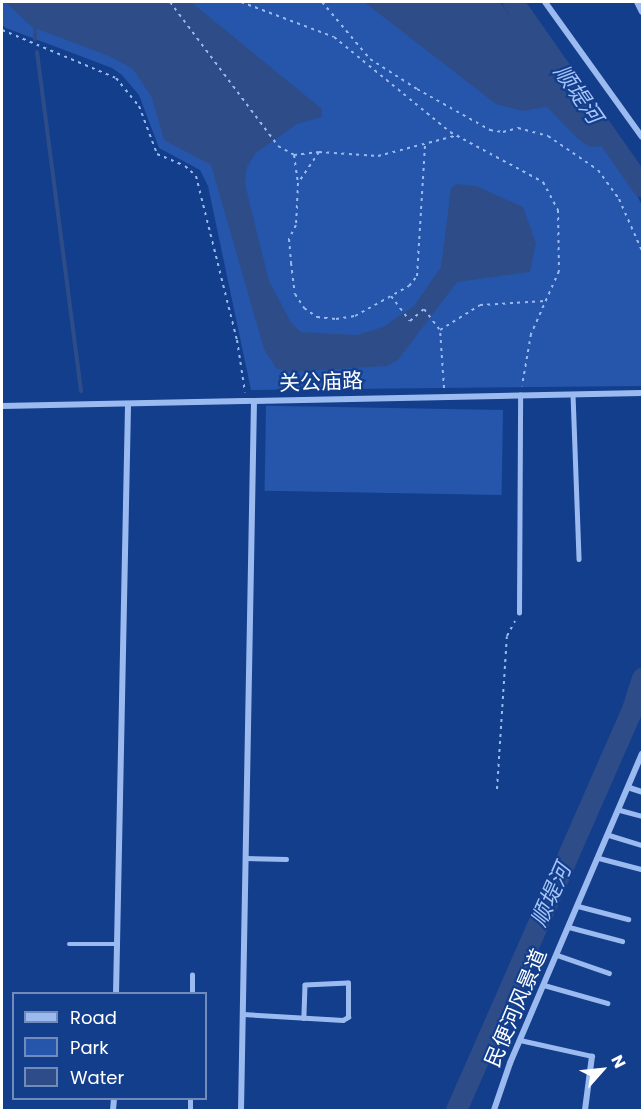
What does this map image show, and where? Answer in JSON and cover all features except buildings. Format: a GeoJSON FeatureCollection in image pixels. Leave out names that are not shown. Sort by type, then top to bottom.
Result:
{"type":"FeatureCollection","features":[{"type":"Feature","properties":{"kind":"street"},"geometry":{"type":"LineString","coordinates":[[545,2],[642,137]]}},
{"type":"Feature","properties":{"kind":"street"},"geometry":{"type":"LineString","coordinates":[[637,2],[642,12]]}},
{"type":"Feature","properties":{"kind":"street","name":"关公庙路"},"geometry":{"type":"LineString","coordinates":[[2,406],[642,393]]}},
{"type":"Feature","properties":{"kind":"street"},"geometry":{"type":"LineString","coordinates":[[241,1110],[251,402]]}},
{"type":"Feature","properties":{"kind":"street"},"geometry":{"type":"LineString","coordinates":[[116,992],[128,404]]}},
{"type":"Feature","properties":{"kind":"street","name":"民便河风景道"},"geometry":{"type":"LineString","coordinates":[[494,1110],[520,1040],[630,789],[642,754]]}},
{"type":"Feature","properties":{"kind":"street"},"geometry":{"type":"LineString","coordinates":[[630,789],[642,792]]}},
{"type":"Feature","properties":{"kind":"street"},"geometry":{"type":"LineString","coordinates":[[585,1110],[592,1056]]}},
{"type":"Feature","properties":{"kind":"lane"},"geometry":{"type":"LineString","coordinates":[[519,613],[520,394]]}},
{"type":"Feature","properties":{"kind":"lane"},"geometry":{"type":"LineString","coordinates":[[573,394],[579,559]]}},
{"type":"Feature","properties":{"kind":"lane"},"geometry":{"type":"LineString","coordinates":[[620,810],[642,816]]}},
{"type":"Feature","properties":{"kind":"lane"},"geometry":{"type":"LineString","coordinates":[[609,835],[642,845]]}},
{"type":"Feature","properties":{"kind":"lane"},"geometry":{"type":"LineString","coordinates":[[245,858],[286,860]]}},
{"type":"Feature","properties":{"kind":"lane"},"geometry":{"type":"LineString","coordinates":[[599,858],[641,869]]}},
{"type":"Feature","properties":{"kind":"lane"},"geometry":{"type":"LineString","coordinates":[[578,906],[628,919]]}},
{"type":"Feature","properties":{"kind":"lane"},"geometry":{"type":"LineString","coordinates":[[569,927],[622,941]]}},
{"type":"Feature","properties":{"kind":"lane"},"geometry":{"type":"LineString","coordinates":[[69,944],[117,944]]}},
{"type":"Feature","properties":{"kind":"lane"},"geometry":{"type":"LineString","coordinates":[[557,955],[609,973]]}},
{"type":"Feature","properties":{"kind":"lane"},"geometry":{"type":"LineString","coordinates":[[192,975],[192,992]]}},
{"type":"Feature","properties":{"kind":"lane"},"geometry":{"type":"LineString","coordinates":[[243,1014],[304,1018],[348,1017],[348,983],[305,985],[304,1018]]}},
{"type":"Feature","properties":{"kind":"lane"},"geometry":{"type":"LineString","coordinates":[[544,985],[608,1003]]}},
{"type":"Feature","properties":{"kind":"lane"},"geometry":{"type":"LineString","coordinates":[[520,1040],[592,1056]]}},
{"type":"Feature","properties":{"kind":"path"},"geometry":{"type":"LineString","coordinates":[[170,2],[278,146],[294,155],[319,152],[378,156],[458,135]]}},
{"type":"Feature","properties":{"kind":"path"},"geometry":{"type":"LineString","coordinates":[[242,2],[334,37],[458,135],[528,171],[543,182],[555,199],[561,231],[558,271],[531,334],[520,394]]}},
{"type":"Feature","properties":{"kind":"path"},"geometry":{"type":"LineString","coordinates":[[322,2],[370,59],[417,89],[490,130],[503,132],[518,128],[548,136],[598,170],[619,199],[642,251]]}},
{"type":"Feature","properties":{"kind":"path"},"geometry":{"type":"LineString","coordinates":[[2,30],[117,78],[139,106],[156,154],[186,166],[196,176],[251,402]]}},
{"type":"Feature","properties":{"kind":"path"},"geometry":{"type":"LineString","coordinates":[[294,155],[298,183],[296,225],[289,239],[295,294],[304,308],[317,317],[336,320],[355,316],[409,286],[417,276],[425,144]]}},
{"type":"Feature","properties":{"kind":"path"},"geometry":{"type":"LineString","coordinates":[[298,183],[319,152]]}},
{"type":"Feature","properties":{"kind":"path"},"geometry":{"type":"LineString","coordinates":[[391,296],[410,321],[424,309],[440,330],[444,396]]}},
{"type":"Feature","properties":{"kind":"path"},"geometry":{"type":"LineString","coordinates":[[440,330],[480,305],[545,301]]}},
{"type":"Feature","properties":{"kind":"path"},"geometry":{"type":"LineString","coordinates":[[497,789],[507,636],[519,613]]}},
{"type":"Feature","properties":{"kind":"green space"},"geometry":{"type":"Polygon","coordinates":[[[2,2],[499,2],[634,188],[642,206],[642,386],[251,390],[208,186],[200,170],[159,148],[139,95],[122,75],[112,68],[6,28],[2,25],[2,2]]]}},
{"type":"Feature","properties":{"kind":"green space"},"geometry":{"type":"Polygon","coordinates":[[[266,406],[503,410],[502,495],[265,491],[266,406]]]}},
{"type":"Feature","properties":{"kind":"water"},"geometry":{"type":"Polygon","coordinates":[[[5,2],[191,2],[322,109],[322,117],[297,124],[256,153],[247,167],[245,184],[269,281],[292,324],[301,332],[357,335],[383,327],[414,306],[441,267],[451,188],[456,184],[476,186],[523,207],[536,243],[530,272],[457,282],[398,360],[387,366],[288,372],[276,368],[264,349],[211,165],[164,140],[152,98],[133,69],[109,56],[32,27],[5,2]]]}},
{"type":"Feature","properties":{"kind":"water"},"geometry":{"type":"Polygon","coordinates":[[[364,2],[500,2],[605,146],[590,147],[579,140],[547,107],[523,111],[496,104],[364,2]]]}},
{"type":"Feature","properties":{"kind":"waterway","name":"顺堤河"},"geometry":{"type":"LineString","coordinates":[[513,2],[642,186]]}},
{"type":"Feature","properties":{"kind":"waterway"},"geometry":{"type":"LineString","coordinates":[[35,29],[35,39]]}},
{"type":"Feature","properties":{"kind":"waterway"},"geometry":{"type":"LineString","coordinates":[[37,52],[81,391]]}},
{"type":"Feature","properties":{"kind":"waterway","name":"顺堤河"},"geometry":{"type":"LineString","coordinates":[[456,1110],[632,709],[642,678]]}}]}
